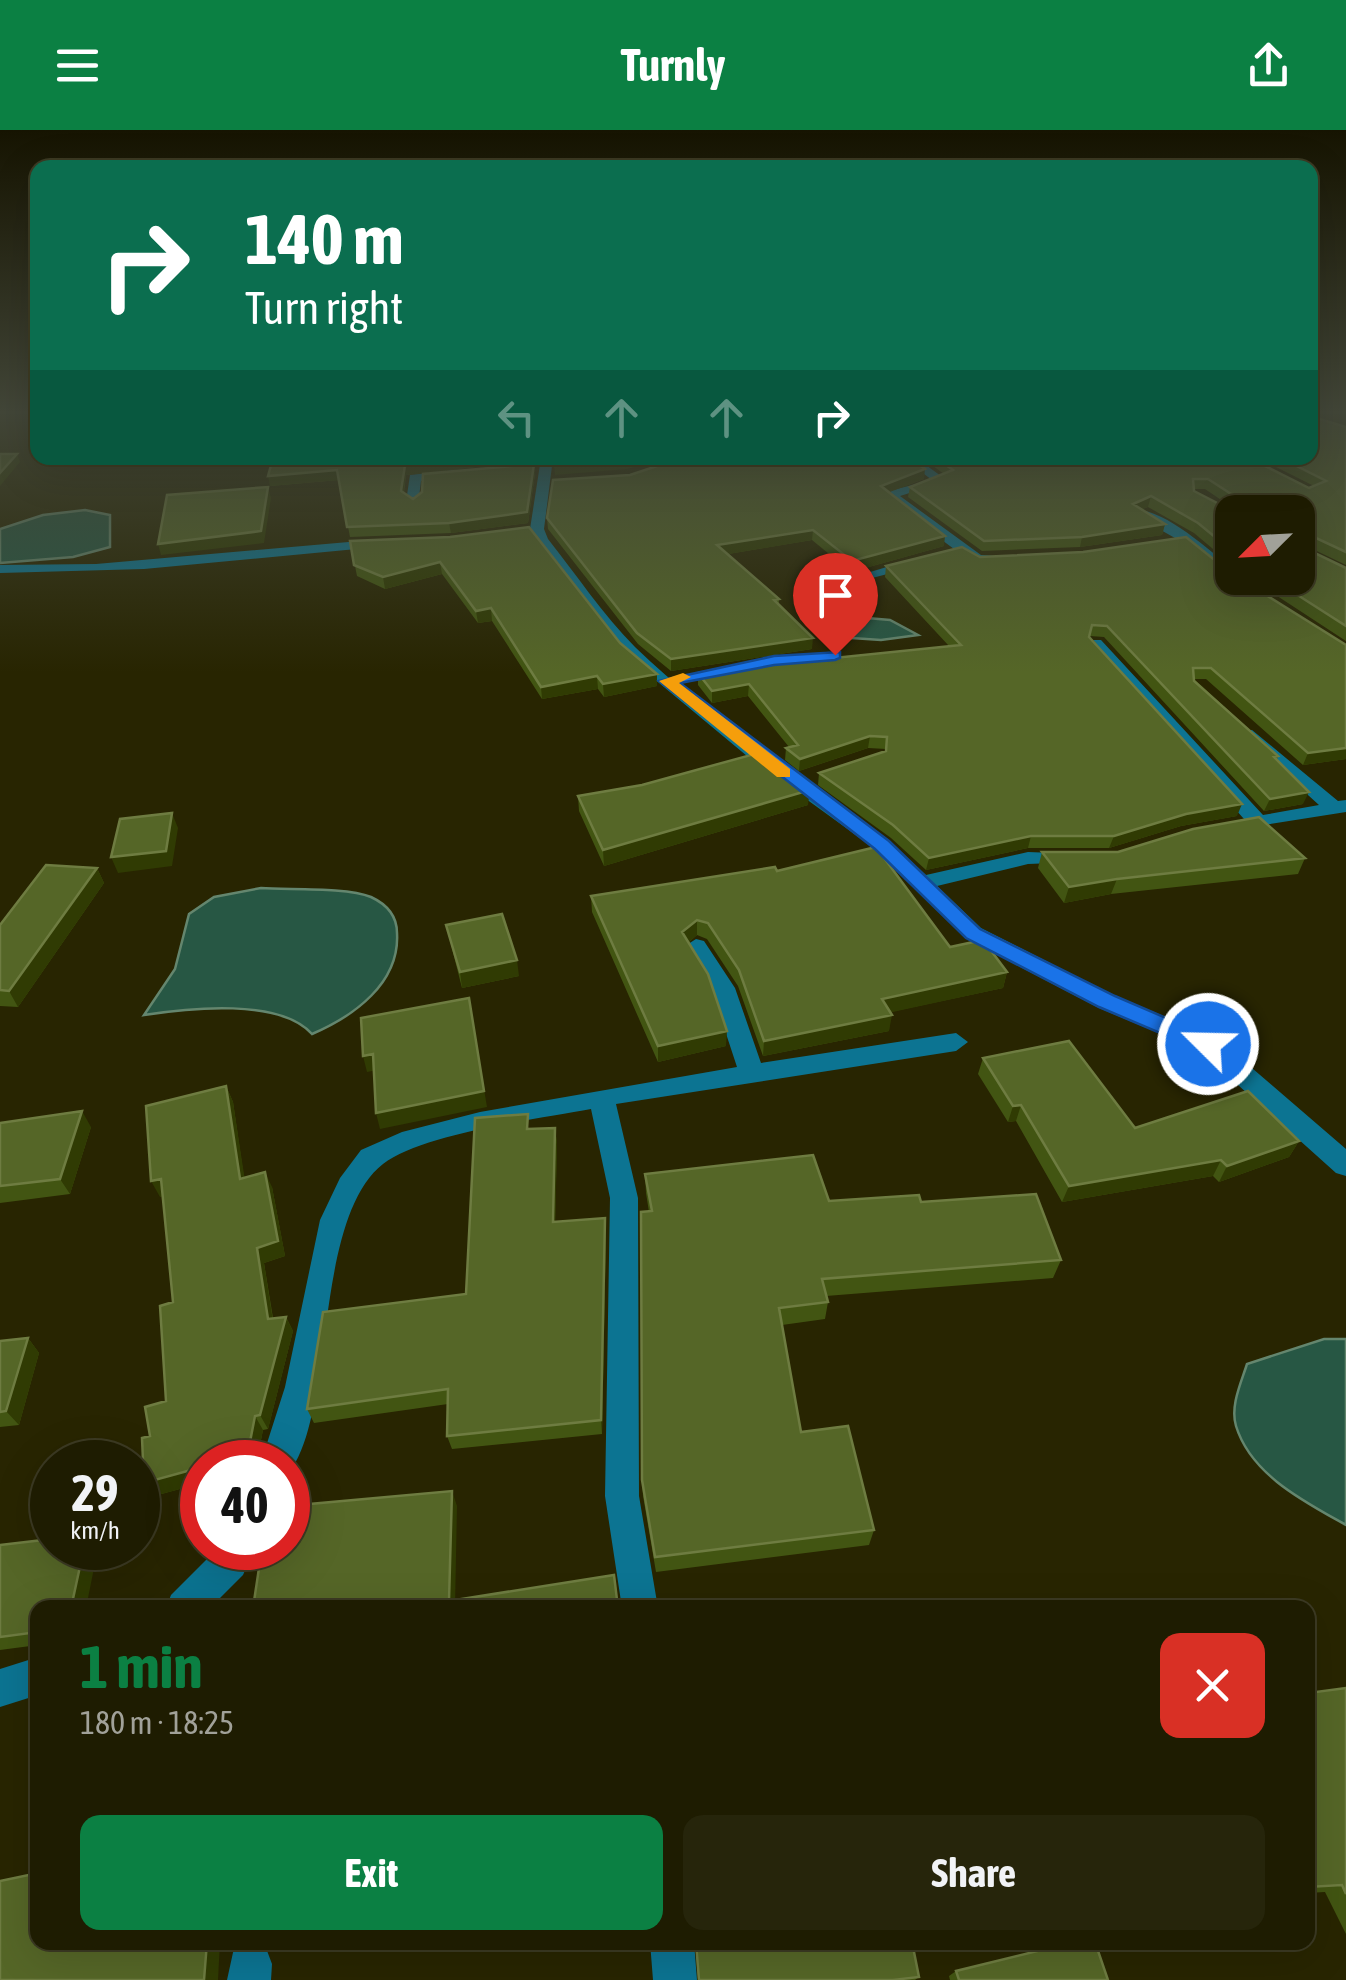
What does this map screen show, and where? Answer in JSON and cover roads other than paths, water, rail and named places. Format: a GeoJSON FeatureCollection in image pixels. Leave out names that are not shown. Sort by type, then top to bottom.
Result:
{"type":"FeatureCollection","features":[{"type":"Feature","properties":{"kind":"street"},"geometry":{"type":"LineString","coordinates":[[534,499],[528,531],[540,540],[629,650],[676,679],[796,782],[882,845],[973,933],[1107,1002],[1208,1044],[1346,1165]]}},
{"type":"Feature","properties":{"kind":"street"},"geometry":{"type":"LineString","coordinates":[[896,499],[978,560],[1012,558]]}},
{"type":"Feature","properties":{"kind":"street"},"geometry":{"type":"LineString","coordinates":[[1140,513],[1187,538],[1215,561]]}},
{"type":"Feature","properties":{"kind":"street"},"geometry":{"type":"LineString","coordinates":[[1156,543],[1187,538]]}},
{"type":"Feature","properties":{"kind":"street"},"geometry":{"type":"LineString","coordinates":[[0,569],[79,572],[293,547],[392,543]]}},
{"type":"Feature","properties":{"kind":"street"},"geometry":{"type":"LineString","coordinates":[[947,553],[964,548]]}},
{"type":"Feature","properties":{"kind":"street"},"geometry":{"type":"LineString","coordinates":[[861,577],[930,558]]}},
{"type":"Feature","properties":{"kind":"street"},"geometry":{"type":"LineString","coordinates":[[1095,643],[1258,822]]}},
{"type":"Feature","properties":{"kind":"street"},"geometry":{"type":"LineString","coordinates":[[1238,723],[1340,807]]}},
{"type":"Feature","properties":{"kind":"street"},"geometry":{"type":"LineString","coordinates":[[796,782],[828,772]]}},
{"type":"Feature","properties":{"kind":"street"},"geometry":{"type":"LineString","coordinates":[[1220,829],[1340,807]]}},
{"type":"Feature","properties":{"kind":"street"},"geometry":{"type":"LineString","coordinates":[[921,882],[1028,858],[1095,858]]}},
{"type":"Feature","properties":{"kind":"street"},"geometry":{"type":"LineString","coordinates":[[696,946],[722,988],[751,1072]]}},
{"type":"Feature","properties":{"kind":"street"},"geometry":{"type":"LineString","coordinates":[[289,1440],[295,1429],[333,1216],[372,1156],[423,1136],[601,1097],[956,1042]]}},
{"type":"Feature","properties":{"kind":"street"},"geometry":{"type":"LineString","coordinates":[[601,1097],[624,1198],[622,1496],[639,1600]]}},
{"type":"Feature","properties":{"kind":"street"},"geometry":{"type":"LineString","coordinates":[[192,1600],[222,1570]]}},
{"type":"Feature","properties":{"kind":"street"},"geometry":{"type":"LineString","coordinates":[[0,1688],[30,1679]]}},
{"type":"Feature","properties":{"kind":"street"},"geometry":{"type":"LineString","coordinates":[[673,1950],[675,1980]]}}]}
